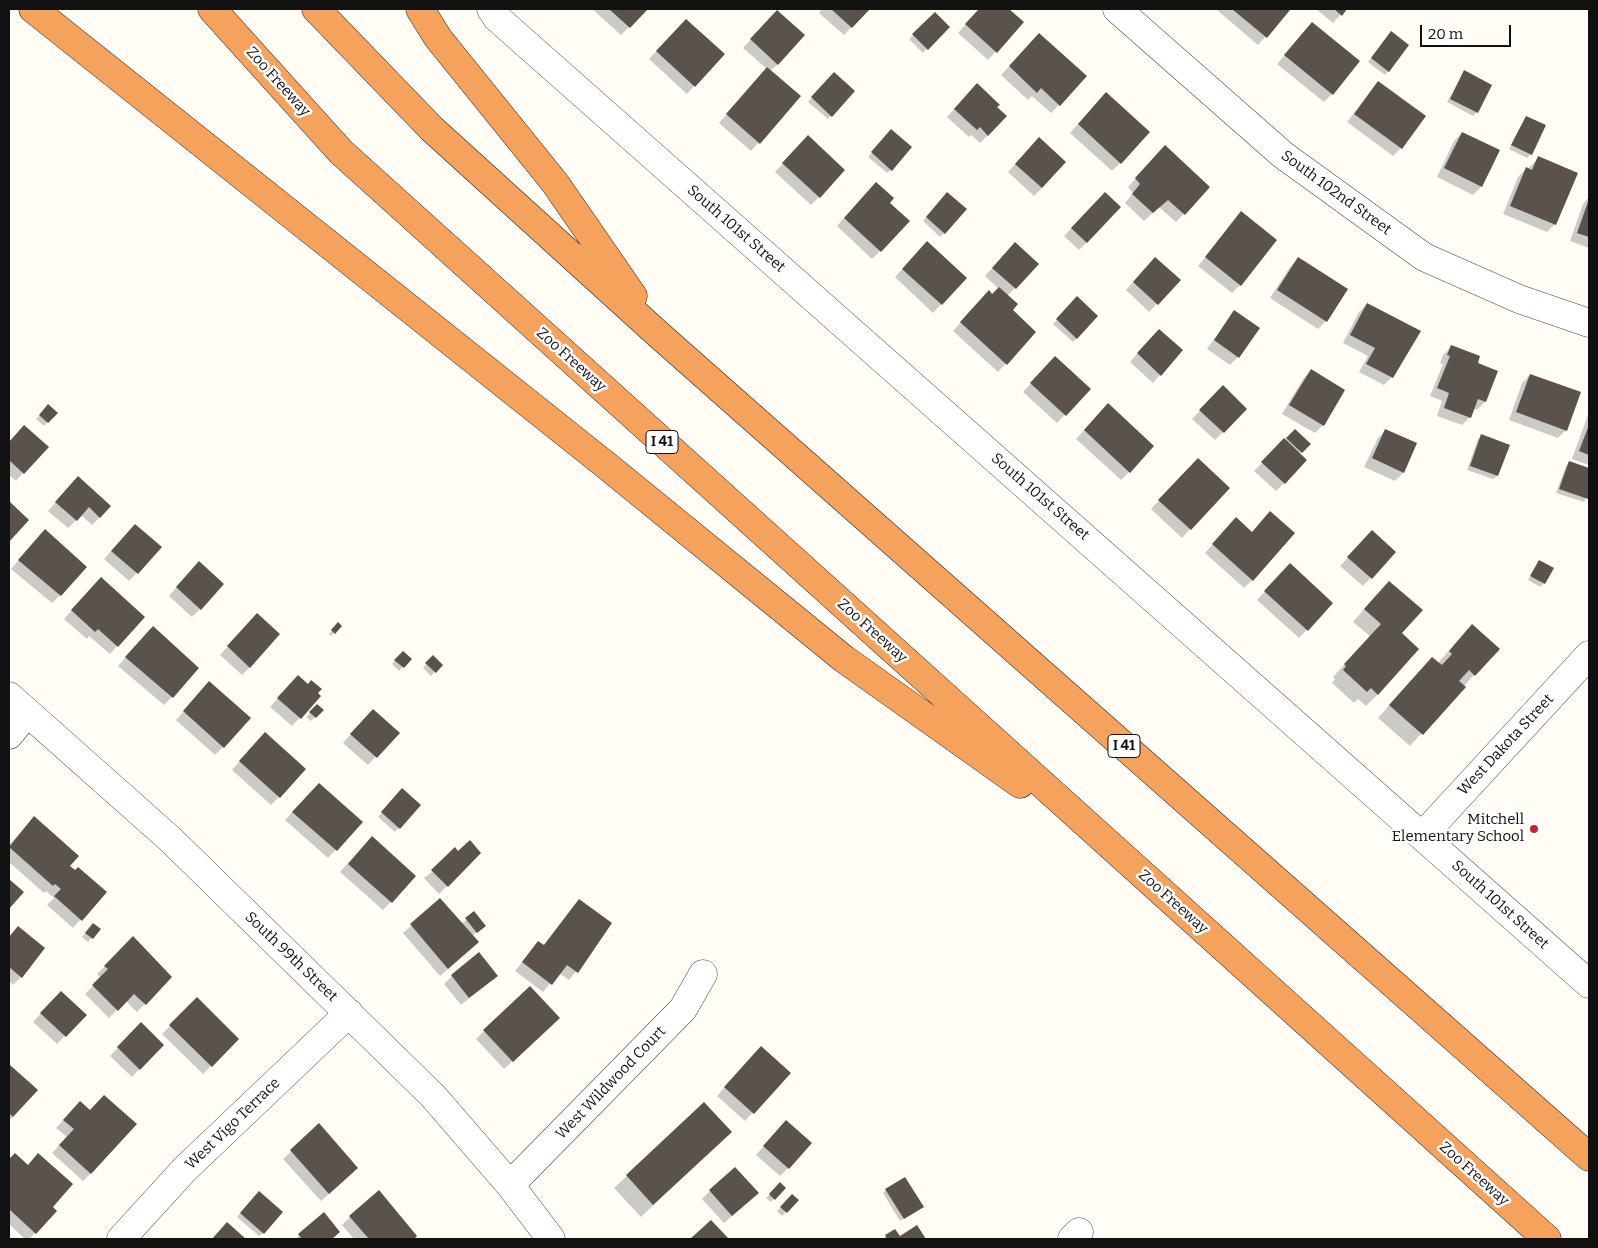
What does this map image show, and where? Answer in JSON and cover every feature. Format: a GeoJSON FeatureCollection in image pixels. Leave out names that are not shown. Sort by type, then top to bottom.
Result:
{"type":"FeatureCollection","features":[{"type":"Feature","properties":{"kind":"highway"},"geometry":{"type":"LineString","coordinates":[[33,9],[607,466],[844,659],[1127,860]]}},
{"type":"Feature","properties":{"kind":"highway","name":"Zoo Freeway"},"geometry":{"type":"LineString","coordinates":[[212,9],[341,152],[1547,1239]]}},
{"type":"Feature","properties":{"kind":"highway","name":"I 41"},"geometry":{"type":"LineString","coordinates":[[316,9],[432,129],[659,335],[1589,1157]]}},
{"type":"Feature","properties":{"kind":"highway"},"geometry":{"type":"LineString","coordinates":[[420,9],[438,38],[554,183],[659,335]]}},
{"type":"Feature","properties":{"kind":"street","name":"South 101st Street"},"geometry":{"type":"LineString","coordinates":[[491,9],[496,18],[1423,835],[1589,984]]}},
{"type":"Feature","properties":{"kind":"street","name":"South 102nd Street"},"geometry":{"type":"LineString","coordinates":[[1116,9],[1283,155],[1424,257],[1519,299],[1589,324]]}},
{"type":"Feature","properties":{"kind":"street","name":"West Dakota Street"},"geometry":{"type":"LineString","coordinates":[[1423,835],[1589,655]]}},
{"type":"Feature","properties":{"kind":"street"},"geometry":{"type":"LineString","coordinates":[[9,735],[18,705]]}},
{"type":"Feature","properties":{"kind":"street","name":"South 99th Street"},"geometry":{"type":"LineString","coordinates":[[18,705],[170,839],[433,1096],[510,1185],[551,1239]]}},
{"type":"Feature","properties":{"kind":"street","name":"West Wildwood Court"},"geometry":{"type":"LineString","coordinates":[[510,1185],[683,1009],[703,974]]}},
{"type":"Feature","properties":{"kind":"street","name":"West Vigo Terrace"},"geometry":{"type":"LineString","coordinates":[[121,1239],[185,1169],[349,1013]]}},
{"type":"Feature","properties":{"kind":"building"},"geometry":{"type":"Polygon","coordinates":[[[609,9],[648,9],[630,28],[609,9]]]}},
{"type":"Feature","properties":{"kind":"building"},"geometry":{"type":"Polygon","coordinates":[[[831,9],[870,9],[852,28],[831,9]]]}},
{"type":"Feature","properties":{"kind":"building"},"geometry":{"type":"Polygon","coordinates":[[[979,9],[1009,9],[1024,22],[997,53],[965,24],[979,9]]]}},
{"type":"Feature","properties":{"kind":"building"},"geometry":{"type":"Polygon","coordinates":[[[1232,9],[1288,9],[1290,10],[1267,38],[1232,9]]]}},
{"type":"Feature","properties":{"kind":"building"},"geometry":{"type":"Polygon","coordinates":[[[1334,9],[1347,9],[1342,16],[1334,9]]]}},
{"type":"Feature","properties":{"kind":"building"},"geometry":{"type":"Polygon","coordinates":[[[777,10],[805,35],[778,65],[750,39],[777,10]]]}},
{"type":"Feature","properties":{"kind":"building"},"geometry":{"type":"Polygon","coordinates":[[[935,12],[950,27],[928,50],[912,34],[935,12]]]}},
{"type":"Feature","properties":{"kind":"building"},"geometry":{"type":"Polygon","coordinates":[[[686,19],[725,54],[695,87],[656,51],[686,19]]]}},
{"type":"Feature","properties":{"kind":"building"},"geometry":{"type":"Polygon","coordinates":[[[1312,22],[1360,61],[1333,95],[1284,55],[1312,22]]]}},
{"type":"Feature","properties":{"kind":"building"},"geometry":{"type":"Polygon","coordinates":[[[1391,31],[1409,45],[1389,72],[1371,58],[1391,31]]]}},
{"type":"Feature","properties":{"kind":"building"},"geometry":{"type":"Polygon","coordinates":[[[1039,33],[1087,76],[1060,106],[1041,88],[1037,93],[1009,66],[1039,33]]]}},
{"type":"Feature","properties":{"kind":"building"},"geometry":{"type":"Polygon","coordinates":[[[767,67],[801,96],[760,144],[726,114],[767,67]]]}},
{"type":"Feature","properties":{"kind":"building"},"geometry":{"type":"Polygon","coordinates":[[[1464,70],[1492,85],[1478,113],[1450,99],[1464,70]]]}},
{"type":"Feature","properties":{"kind":"building"},"geometry":{"type":"Polygon","coordinates":[[[834,72],[855,91],[832,117],[811,97],[834,72]]]}},
{"type":"Feature","properties":{"kind":"building"},"geometry":{"type":"Polygon","coordinates":[[[1378,81],[1426,116],[1402,149],[1354,114],[1378,81]]]}},
{"type":"Feature","properties":{"kind":"building"},"geometry":{"type":"Polygon","coordinates":[[[977,83],[1000,105],[997,107],[1007,116],[988,136],[980,127],[977,130],[954,109],[977,83]]]}},
{"type":"Feature","properties":{"kind":"building"},"geometry":{"type":"Polygon","coordinates":[[[1106,92],[1150,132],[1121,164],[1078,124],[1106,92]]]}},
{"type":"Feature","properties":{"kind":"building"},"geometry":{"type":"Polygon","coordinates":[[[1526,116],[1546,125],[1532,155],[1511,145],[1526,116]]]}},
{"type":"Feature","properties":{"kind":"building"},"geometry":{"type":"Polygon","coordinates":[[[891,129],[912,147],[892,171],[871,152],[891,129]]]}},
{"type":"Feature","properties":{"kind":"building"},"geometry":{"type":"Polygon","coordinates":[[[1462,132],[1500,150],[1482,187],[1444,168],[1462,132]]]}},
{"type":"Feature","properties":{"kind":"building"},"geometry":{"type":"Polygon","coordinates":[[[808,135],[845,170],[820,198],[782,163],[808,135]]]}},
{"type":"Feature","properties":{"kind":"building"},"geometry":{"type":"Polygon","coordinates":[[[1039,137],[1066,162],[1042,188],[1015,164],[1039,137]]]}},
{"type":"Feature","properties":{"kind":"building"},"geometry":{"type":"Polygon","coordinates":[[[1165,145],[1210,187],[1185,215],[1168,200],[1153,213],[1132,194],[1140,184],[1135,178],[1165,145]]]}},
{"type":"Feature","properties":{"kind":"building"},"geometry":{"type":"Polygon","coordinates":[[[1538,156],[1578,173],[1556,225],[1510,206],[1526,167],[1532,170],[1538,156]]]}},
{"type":"Feature","properties":{"kind":"building"},"geometry":{"type":"Polygon","coordinates":[[[876,182],[894,198],[890,203],[910,221],[881,252],[844,218],[876,182]]]}},
{"type":"Feature","properties":{"kind":"building"},"geometry":{"type":"Polygon","coordinates":[[[947,192],[967,209],[945,234],[926,217],[947,192]]]}},
{"type":"Feature","properties":{"kind":"building"},"geometry":{"type":"Polygon","coordinates":[[[1105,192],[1121,207],[1087,243],[1071,228],[1105,192]]]}},
{"type":"Feature","properties":{"kind":"building"},"geometry":{"type":"Polygon","coordinates":[[[1589,199],[1589,237],[1577,233],[1589,199]]]}},
{"type":"Feature","properties":{"kind":"building"},"geometry":{"type":"Polygon","coordinates":[[[1241,211],[1277,240],[1241,286],[1205,257],[1241,211]]]}},
{"type":"Feature","properties":{"kind":"building"},"geometry":{"type":"Polygon","coordinates":[[[927,241],[967,278],[942,305],[902,269],[927,241]]]}},
{"type":"Feature","properties":{"kind":"building"},"geometry":{"type":"Polygon","coordinates":[[[1015,242],[1039,264],[1016,289],[992,268],[1015,242]]]}},
{"type":"Feature","properties":{"kind":"building"},"geometry":{"type":"Polygon","coordinates":[[[1155,257],[1181,280],[1158,305],[1133,282],[1155,257]]]}},
{"type":"Feature","properties":{"kind":"building"},"geometry":{"type":"Polygon","coordinates":[[[1298,257],[1348,289],[1327,322],[1277,290],[1298,257]]]}},
{"type":"Feature","properties":{"kind":"building"},"geometry":{"type":"Polygon","coordinates":[[[999,287],[1018,304],[1013,310],[1036,332],[1007,365],[960,322],[989,290],[992,294],[999,287]]]}},
{"type":"Feature","properties":{"kind":"building"},"geometry":{"type":"Polygon","coordinates":[[[1077,296],[1098,316],[1077,339],[1056,319],[1077,296]]]}},
{"type":"Feature","properties":{"kind":"building"},"geometry":{"type":"Polygon","coordinates":[[[1367,303],[1421,331],[1393,378],[1366,364],[1375,348],[1350,335],[1367,303]]]}},
{"type":"Feature","properties":{"kind":"building"},"geometry":{"type":"Polygon","coordinates":[[[1234,310],[1260,328],[1239,358],[1214,340],[1234,310]]]}},
{"type":"Feature","properties":{"kind":"building"},"geometry":{"type":"Polygon","coordinates":[[[1159,329],[1183,350],[1161,376],[1137,353],[1159,329]]]}},
{"type":"Feature","properties":{"kind":"building"},"geometry":{"type":"Polygon","coordinates":[[[1451,345],[1480,356],[1478,363],[1498,371],[1486,402],[1478,399],[1471,418],[1444,408],[1449,393],[1437,388],[1450,356],[1447,355],[1451,345]]]}},
{"type":"Feature","properties":{"kind":"building"},"geometry":{"type":"Polygon","coordinates":[[[1055,356],[1091,389],[1066,416],[1030,383],[1055,356]]]}},
{"type":"Feature","properties":{"kind":"building"},"geometry":{"type":"Polygon","coordinates":[[[1311,369],[1345,390],[1324,426],[1289,405],[1311,369]]]}},
{"type":"Feature","properties":{"kind":"building"},"geometry":{"type":"Polygon","coordinates":[[[1530,374],[1581,392],[1567,431],[1516,412],[1530,374]]]}},
{"type":"Feature","properties":{"kind":"building"},"geometry":{"type":"Polygon","coordinates":[[[1223,385],[1247,409],[1224,433],[1199,410],[1223,385]]]}},
{"type":"Feature","properties":{"kind":"building"},"geometry":{"type":"Polygon","coordinates":[[[1108,403],[1154,446],[1130,473],[1084,430],[1108,403]]]}},
{"type":"Feature","properties":{"kind":"building"},"geometry":{"type":"Polygon","coordinates":[[[48,404],[58,413],[48,423],[39,415],[48,404]]]}},
{"type":"Feature","properties":{"kind":"building"},"geometry":{"type":"Polygon","coordinates":[[[24,425],[49,447],[24,474],[9,460],[9,442],[24,425]]]}},
{"type":"Feature","properties":{"kind":"building"},"geometry":{"type":"Polygon","coordinates":[[[1589,425],[1589,455],[1579,451],[1589,425]]]}},
{"type":"Feature","properties":{"kind":"building"},"geometry":{"type":"Polygon","coordinates":[[[1295,429],[1311,444],[1302,453],[1286,438],[1295,429]]]}},
{"type":"Feature","properties":{"kind":"building"},"geometry":{"type":"Polygon","coordinates":[[[1385,429],[1417,443],[1404,473],[1372,458],[1385,429]]]}},
{"type":"Feature","properties":{"kind":"building"},"geometry":{"type":"Polygon","coordinates":[[[1481,434],[1510,445],[1498,476],[1470,466],[1481,434]]]}},
{"type":"Feature","properties":{"kind":"building"},"geometry":{"type":"Polygon","coordinates":[[[1284,438],[1307,460],[1285,484],[1261,462],[1284,438]]]}},
{"type":"Feature","properties":{"kind":"building"},"geometry":{"type":"Polygon","coordinates":[[[1198,458],[1230,488],[1191,530],[1158,500],[1198,458]]]}},
{"type":"Feature","properties":{"kind":"building"},"geometry":{"type":"Polygon","coordinates":[[[1569,461],[1589,468],[1588,499],[1559,489],[1569,461]]]}},
{"type":"Feature","properties":{"kind":"building"},"geometry":{"type":"Polygon","coordinates":[[[78,476],[111,506],[100,518],[89,507],[77,521],[55,502],[78,476]]]}},
{"type":"Feature","properties":{"kind":"building"},"geometry":{"type":"Polygon","coordinates":[[[9,501],[29,520],[9,542],[9,501]]]}},
{"type":"Feature","properties":{"kind":"building"},"geometry":{"type":"Polygon","coordinates":[[[1270,511],[1295,533],[1253,581],[1212,544],[1236,517],[1252,532],[1270,511]]]}},
{"type":"Feature","properties":{"kind":"building"},"geometry":{"type":"Polygon","coordinates":[[[135,524],[162,547],[138,574],[111,551],[135,524]]]}},
{"type":"Feature","properties":{"kind":"building"},"geometry":{"type":"Polygon","coordinates":[[[45,529],[87,567],[61,596],[18,560],[45,529]]]}},
{"type":"Feature","properties":{"kind":"building"},"geometry":{"type":"Polygon","coordinates":[[[1372,530],[1396,552],[1372,579],[1347,557],[1372,530]]]}},
{"type":"Feature","properties":{"kind":"building"},"geometry":{"type":"Polygon","coordinates":[[[1539,560],[1554,568],[1545,584],[1530,576],[1539,560]]]}},
{"type":"Feature","properties":{"kind":"building"},"geometry":{"type":"Polygon","coordinates":[[[199,561],[224,584],[201,610],[176,587],[199,561]]]}},
{"type":"Feature","properties":{"kind":"building"},"geometry":{"type":"Polygon","coordinates":[[[1290,563],[1333,603],[1308,631],[1264,591],[1290,563]]]}},
{"type":"Feature","properties":{"kind":"building"},"geometry":{"type":"Polygon","coordinates":[[[101,577],[145,617],[118,647],[98,629],[95,632],[71,610],[101,577]]]}},
{"type":"Feature","properties":{"kind":"building"},"geometry":{"type":"Polygon","coordinates":[[[1389,581],[1423,610],[1402,633],[1419,649],[1378,695],[1371,688],[1367,692],[1343,670],[1346,666],[1344,664],[1381,624],[1364,609],[1389,581]]]}},
{"type":"Feature","properties":{"kind":"building"},"geometry":{"type":"Polygon","coordinates":[[[257,613],[280,634],[250,668],[227,646],[257,613]]]}},
{"type":"Feature","properties":{"kind":"building"},"geometry":{"type":"Polygon","coordinates":[[[338,622],[342,626],[335,634],[331,630],[338,622]]]}},
{"type":"Feature","properties":{"kind":"building"},"geometry":{"type":"Polygon","coordinates":[[[1472,624],[1500,649],[1475,676],[1469,670],[1459,681],[1466,687],[1423,735],[1389,705],[1432,657],[1442,665],[1452,654],[1449,651],[1472,624]]]}},
{"type":"Feature","properties":{"kind":"building"},"geometry":{"type":"Polygon","coordinates":[[[153,626],[199,668],[173,698],[125,657],[153,626]]]}},
{"type":"Feature","properties":{"kind":"building"},"geometry":{"type":"Polygon","coordinates":[[[403,651],[412,659],[404,668],[394,660],[403,651]]]}},
{"type":"Feature","properties":{"kind":"building"},"geometry":{"type":"Polygon","coordinates":[[[433,655],[443,665],[436,673],[425,663],[433,655]]]}},
{"type":"Feature","properties":{"kind":"building"},"geometry":{"type":"Polygon","coordinates":[[[298,675],[308,684],[311,680],[322,689],[318,693],[321,696],[301,719],[277,698],[298,675]]]}},
{"type":"Feature","properties":{"kind":"building"},"geometry":{"type":"Polygon","coordinates":[[[209,681],[251,718],[224,748],[183,711],[209,681]]]}},
{"type":"Feature","properties":{"kind":"building"},"geometry":{"type":"Polygon","coordinates":[[[317,704],[324,710],[316,718],[309,712],[317,704]]]}},
{"type":"Feature","properties":{"kind":"building"},"geometry":{"type":"Polygon","coordinates":[[[373,709],[400,733],[377,758],[350,734],[373,709]]]}},
{"type":"Feature","properties":{"kind":"building"},"geometry":{"type":"Polygon","coordinates":[[[265,732],[306,769],[280,798],[239,761],[265,732]]]}},
{"type":"Feature","properties":{"kind":"building"},"geometry":{"type":"Polygon","coordinates":[[[319,783],[363,822],[337,851],[292,812],[319,783]]]}},
{"type":"Feature","properties":{"kind":"building"},"geometry":{"type":"Polygon","coordinates":[[[402,788],[421,805],[400,829],[381,812],[402,788]]]}},
{"type":"Feature","properties":{"kind":"building"},"geometry":{"type":"Polygon","coordinates":[[[34,816],[79,856],[70,866],[75,870],[78,867],[107,892],[82,921],[54,896],[61,889],[55,884],[53,886],[9,847],[34,816]]]}},
{"type":"Feature","properties":{"kind":"building"},"geometry":{"type":"Polygon","coordinates":[[[372,836],[416,876],[392,903],[348,864],[372,836]]]}},
{"type":"Feature","properties":{"kind":"building"},"geometry":{"type":"Polygon","coordinates":[[[470,840],[481,853],[448,887],[431,870],[455,847],[458,851],[470,840]]]}},
{"type":"Feature","properties":{"kind":"building"},"geometry":{"type":"Polygon","coordinates":[[[9,879],[24,892],[9,909],[9,879]]]}},
{"type":"Feature","properties":{"kind":"building"},"geometry":{"type":"Polygon","coordinates":[[[440,898],[479,942],[448,969],[410,924],[440,898]]]}},
{"type":"Feature","properties":{"kind":"building"},"geometry":{"type":"Polygon","coordinates":[[[579,899],[612,923],[578,973],[567,965],[552,985],[522,962],[538,941],[544,945],[579,899]]]}},
{"type":"Feature","properties":{"kind":"building"},"geometry":{"type":"Polygon","coordinates":[[[474,911],[486,926],[477,933],[465,918],[474,911]]]}},
{"type":"Feature","properties":{"kind":"building"},"geometry":{"type":"Polygon","coordinates":[[[93,923],[101,929],[93,939],[85,933],[93,923]]]}},
{"type":"Feature","properties":{"kind":"building"},"geometry":{"type":"Polygon","coordinates":[[[18,926],[45,948],[22,978],[9,967],[9,937],[18,926]]]}},
{"type":"Feature","properties":{"kind":"building"},"geometry":{"type":"Polygon","coordinates":[[[133,936],[172,977],[146,1005],[134,994],[118,1011],[92,985],[108,969],[104,966],[133,936]]]}},
{"type":"Feature","properties":{"kind":"building"},"geometry":{"type":"Polygon","coordinates":[[[479,952],[498,976],[469,998],[451,975],[479,952]]]}},
{"type":"Feature","properties":{"kind":"building"},"geometry":{"type":"Polygon","coordinates":[[[530,986],[560,1018],[513,1062],[483,1030],[530,986]]]}},
{"type":"Feature","properties":{"kind":"building"},"geometry":{"type":"Polygon","coordinates":[[[61,991],[87,1015],[66,1037],[40,1013],[61,991]]]}},
{"type":"Feature","properties":{"kind":"building"},"geometry":{"type":"Polygon","coordinates":[[[197,997],[239,1039],[212,1067],[169,1025],[197,997]]]}},
{"type":"Feature","properties":{"kind":"building"},"geometry":{"type":"Polygon","coordinates":[[[141,1022],[164,1045],[140,1070],[117,1047],[141,1022]]]}},
{"type":"Feature","properties":{"kind":"building"},"geometry":{"type":"Polygon","coordinates":[[[761,1046],[791,1073],[754,1114],[724,1087],[761,1046]]]}},
{"type":"Feature","properties":{"kind":"building"},"geometry":{"type":"Polygon","coordinates":[[[10,1065],[38,1090],[13,1117],[9,1113],[10,1065]]]}},
{"type":"Feature","properties":{"kind":"building"},"geometry":{"type":"Polygon","coordinates":[[[104,1095],[137,1124],[91,1174],[59,1145],[74,1129],[63,1120],[80,1101],[90,1110],[104,1095]]]}},
{"type":"Feature","properties":{"kind":"building"},"geometry":{"type":"Polygon","coordinates":[[[704,1102],[732,1132],[653,1205],[626,1175],[704,1102]]]}},
{"type":"Feature","properties":{"kind":"building"},"geometry":{"type":"Polygon","coordinates":[[[786,1120],[812,1143],[789,1169],[763,1146],[786,1120]]]}},
{"type":"Feature","properties":{"kind":"building"},"geometry":{"type":"Polygon","coordinates":[[[319,1123],[358,1168],[329,1194],[290,1150],[319,1123]]]}},
{"type":"Feature","properties":{"kind":"building"},"geometry":{"type":"Polygon","coordinates":[[[15,1153],[28,1165],[38,1153],[73,1184],[53,1207],[57,1211],[36,1234],[9,1209],[9,1159],[15,1153]]]}},
{"type":"Feature","properties":{"kind":"building"},"geometry":{"type":"Polygon","coordinates":[[[735,1167],[759,1193],[732,1216],[709,1190],[735,1167]]]}},
{"type":"Feature","properties":{"kind":"building"},"geometry":{"type":"Polygon","coordinates":[[[905,1177],[924,1207],[904,1219],[885,1189],[905,1177]]]}},
{"type":"Feature","properties":{"kind":"building"},"geometry":{"type":"Polygon","coordinates":[[[780,1182],[786,1188],[775,1200],[769,1194],[780,1182]]]}},
{"type":"Feature","properties":{"kind":"building"},"geometry":{"type":"Polygon","coordinates":[[[379,1190],[417,1236],[414,1239],[369,1239],[349,1216],[379,1190]]]}},
{"type":"Feature","properties":{"kind":"building"},"geometry":{"type":"Polygon","coordinates":[[[259,1191],[283,1212],[264,1234],[240,1213],[259,1191]]]}},
{"type":"Feature","properties":{"kind":"building"},"geometry":{"type":"Polygon","coordinates":[[[792,1194],[799,1200],[787,1213],[780,1207],[792,1194]]]}},
{"type":"Feature","properties":{"kind":"building"},"geometry":{"type":"Polygon","coordinates":[[[324,1212],[340,1232],[332,1239],[302,1239],[298,1234],[324,1212]]]}},
{"type":"Feature","properties":{"kind":"building"},"geometry":{"type":"Polygon","coordinates":[[[711,1220],[729,1239],[690,1239],[711,1220]]]}},
{"type":"Feature","properties":{"kind":"building"},"geometry":{"type":"Polygon","coordinates":[[[227,1222],[246,1239],[212,1239],[227,1222]]]}},
{"type":"Feature","properties":{"kind":"building"},"geometry":{"type":"Polygon","coordinates":[[[917,1225],[926,1239],[887,1239],[885,1235],[895,1229],[900,1236],[917,1225]]]}},
{"type":"Feature","properties":{"kind":"place","name":"Mitchell Elementary School"},"geometry":{"type":"Point","coordinates":[1534,829]}}]}
